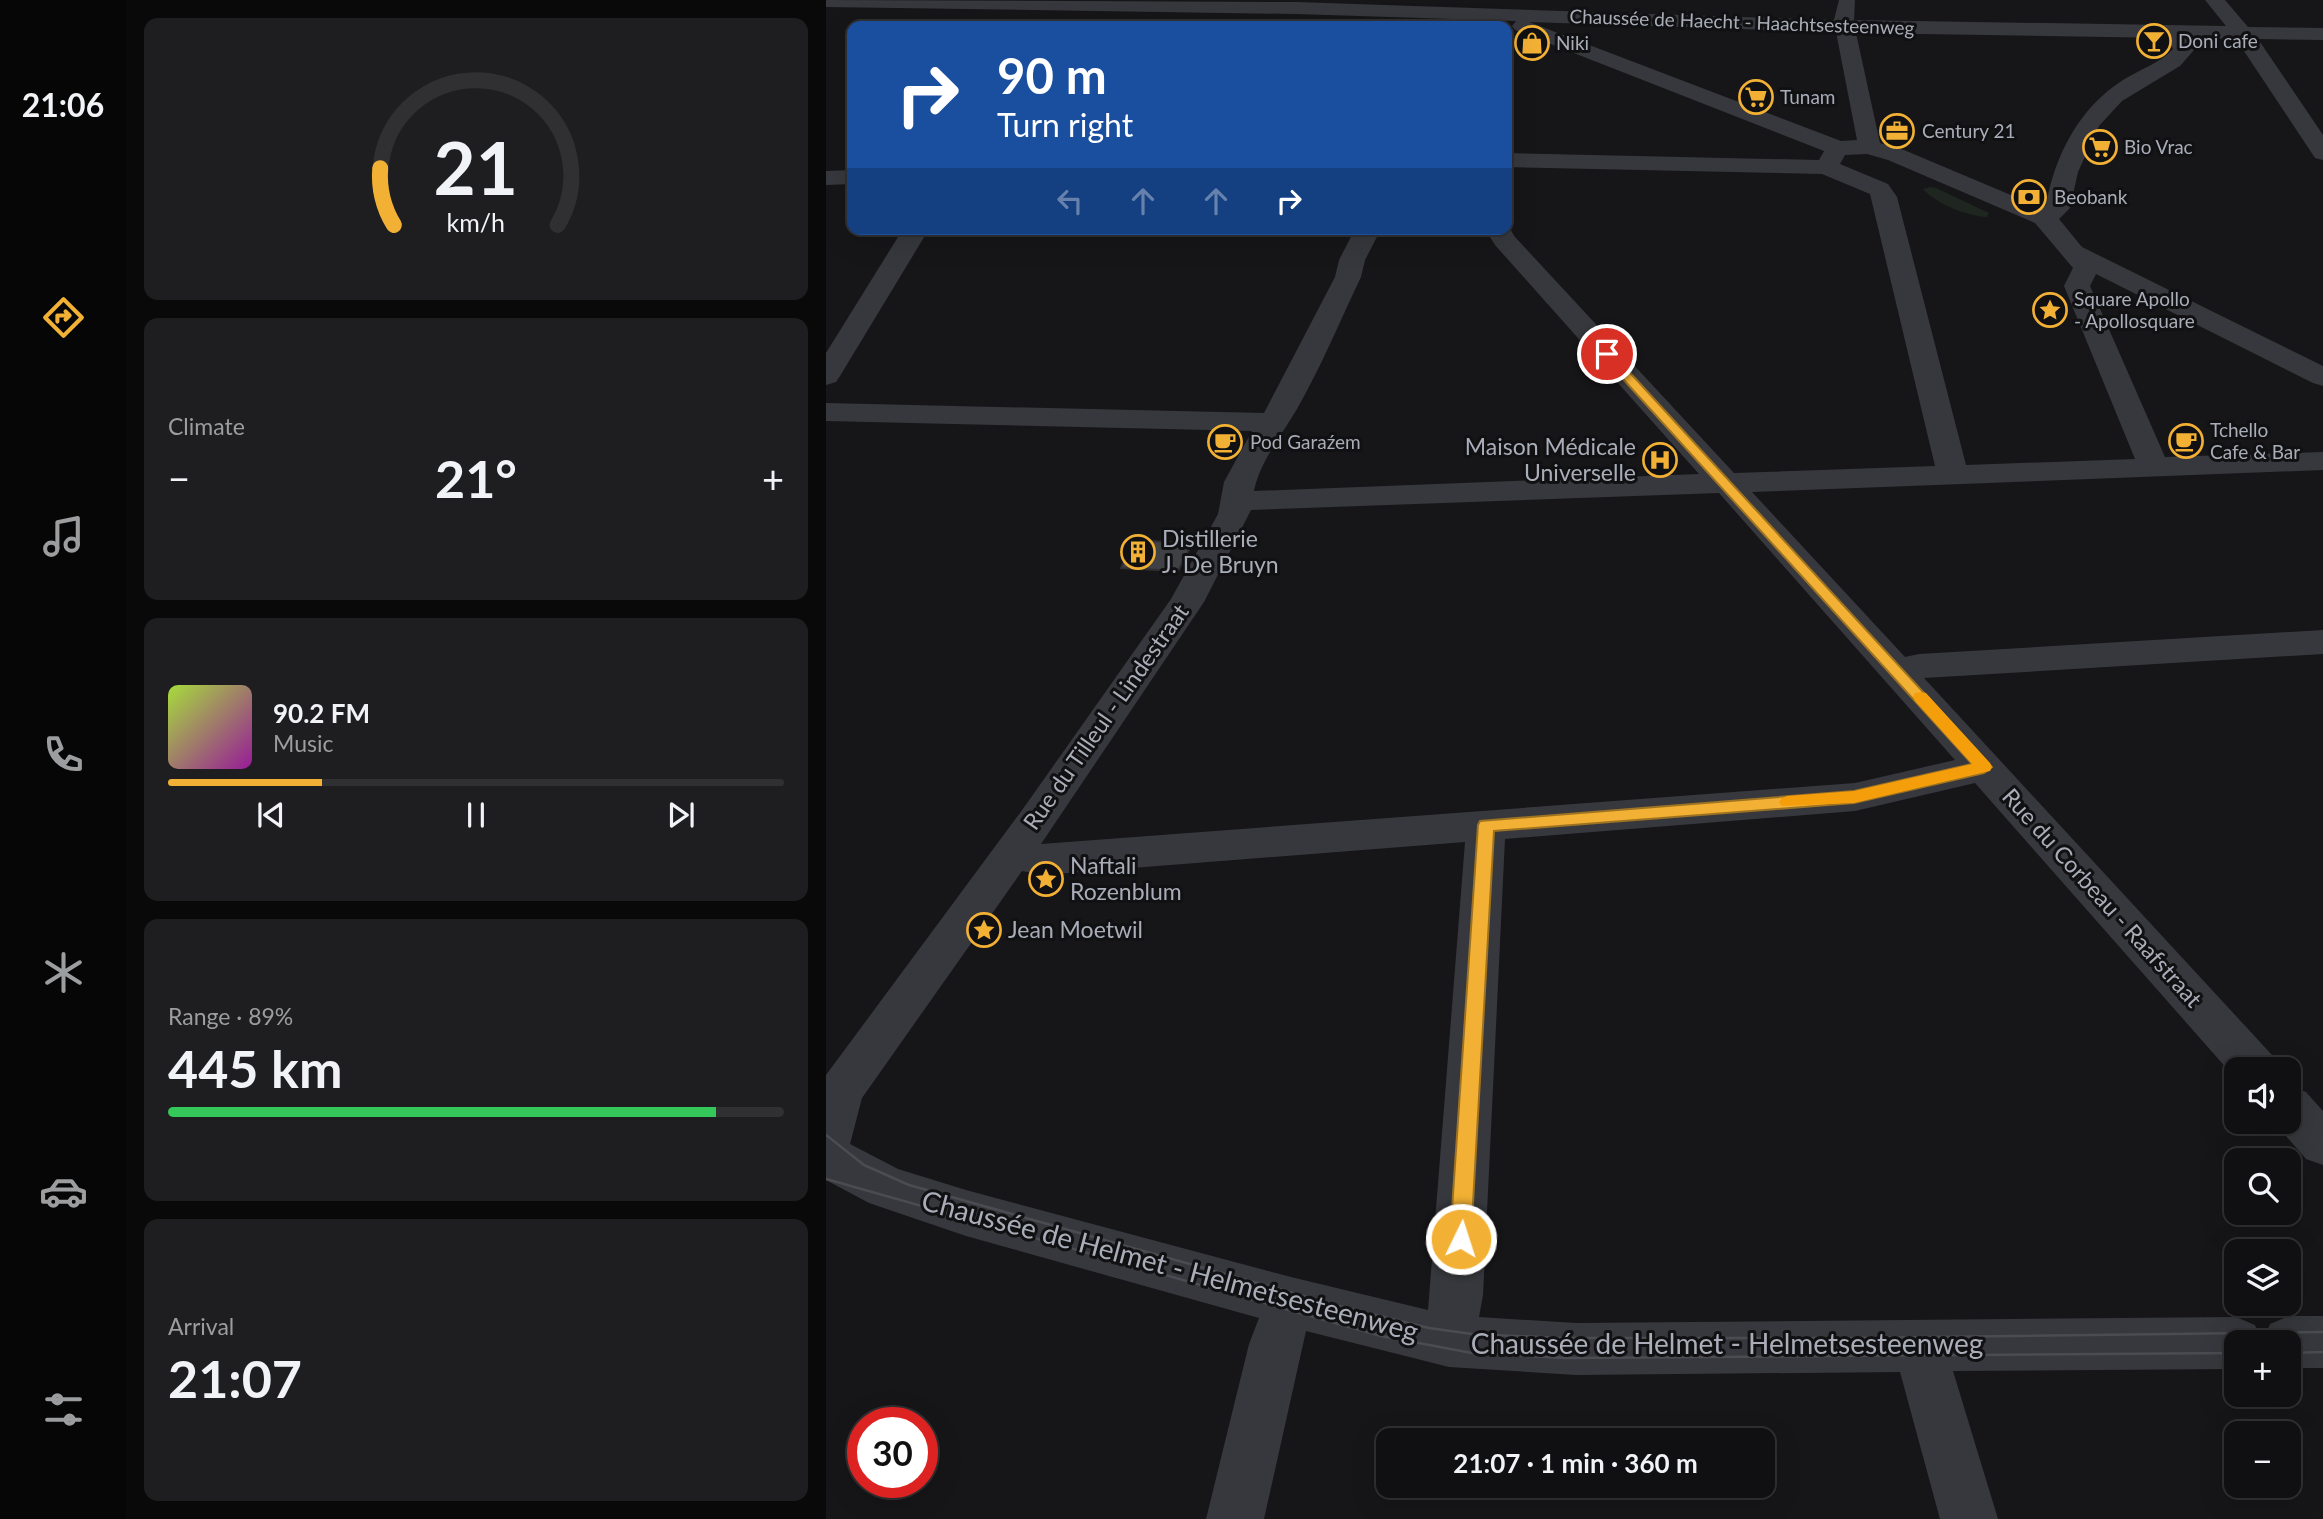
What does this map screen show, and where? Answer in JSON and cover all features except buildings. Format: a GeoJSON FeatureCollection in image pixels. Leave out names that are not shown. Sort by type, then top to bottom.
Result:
{"type":"FeatureCollection","features":[{"type":"Feature","properties":{"kind":"street"},"geometry":{"type":"LineString","coordinates":[[1412,11],[1426,8],[1441,0]]}},
{"type":"Feature","properties":{"kind":"street"},"geometry":{"type":"LineString","coordinates":[[1464,0],[1511,21]]}},
{"type":"Feature","properties":{"kind":"street"},"geometry":{"type":"LineString","coordinates":[[1847,0],[1845,26],[1870,141],[1868,147]]}},
{"type":"Feature","properties":{"kind":"street"},"geometry":{"type":"LineString","coordinates":[[2215,0],[2243,33],[2323,153]]}},
{"type":"Feature","properties":{"kind":"street","name":"Chaussée de Haecht - Haachtsesteenweg"},"geometry":{"type":"LineString","coordinates":[[826,1],[1052,5],[1299,4],[1412,11],[1845,26],[2323,34]]}},
{"type":"Feature","properties":{"kind":"street"},"geometry":{"type":"LineString","coordinates":[[1043,21],[1052,5]]}},
{"type":"Feature","properties":{"kind":"street"},"geometry":{"type":"LineString","coordinates":[[1545,34],[1540,30],[1543,24],[1563,17]]}},
{"type":"Feature","properties":{"kind":"street"},"geometry":{"type":"LineString","coordinates":[[1512,21],[1832,157],[1862,181],[1879,189],[1885,197],[1952,473]]}},
{"type":"Feature","properties":{"kind":"street"},"geometry":{"type":"LineString","coordinates":[[2043,218],[2058,208],[2062,177],[2087,127],[2105,106],[2128,87],[2178,58],[2184,50],[2175,32]]}},
{"type":"Feature","properties":{"kind":"street"},"geometry":{"type":"LineString","coordinates":[[1512,160],[1832,157],[1868,147],[1896,155],[2043,218],[2086,267],[2077,286],[2154,467]]}},
{"type":"Feature","properties":{"kind":"street"},"geometry":{"type":"LineString","coordinates":[[826,178],[847,177]]}},
{"type":"Feature","properties":{"kind":"street"},"geometry":{"type":"LineString","coordinates":[[826,376],[912,235]]}},
{"type":"Feature","properties":{"kind":"street","name":"Rue du Tilleul - Lindestraat"},"geometry":{"type":"LineString","coordinates":[[826,1145],[841,1091],[1012,854],[1187,602],[1234,514],[1240,482],[1282,409],[1337,300],[1365,235]]}},
{"type":"Feature","properties":{"kind":"street","name":"Rue du Corbeau - Raafstraat"},"geometry":{"type":"LineString","coordinates":[[1501,235],[2245,1057]]}},
{"type":"Feature","properties":{"kind":"street"},"geometry":{"type":"LineString","coordinates":[[2071,251],[2323,377]]}},
{"type":"Feature","properties":{"kind":"street"},"geometry":{"type":"LineString","coordinates":[[826,412],[1273,422]]}},
{"type":"Feature","properties":{"kind":"street"},"geometry":{"type":"LineString","coordinates":[[1237,501],[2323,461]]}},
{"type":"Feature","properties":{"kind":"street"},"geometry":{"type":"LineString","coordinates":[[1897,671],[1919,666],[2323,642]]}},
{"type":"Feature","properties":{"kind":"street"},"geometry":{"type":"LineString","coordinates":[[1012,854],[1043,860],[1854,797],[1984,767]]}},
{"type":"Feature","properties":{"kind":"street"},"geometry":{"type":"LineString","coordinates":[[1449,1341],[1457,1295],[1486,825]]}},
{"type":"Feature","properties":{"kind":"street"},"geometry":{"type":"LineString","coordinates":[[2301,1119],[2323,1144]]}},
{"type":"Feature","properties":{"kind":"street","name":"Chaussée de Helmet - Helmetsesteenweg"},"geometry":{"type":"LineString","coordinates":[[826,1156],[886,1187],[965,1213],[1291,1302],[1449,1341],[1576,1349],[2224,1343]]}},
{"type":"Feature","properties":{"kind":"street"},"geometry":{"type":"LineString","coordinates":[[1235,1519],[1275,1344],[1291,1302]]}},
{"type":"Feature","properties":{"kind":"street"},"geometry":{"type":"LineString","coordinates":[[1921,1347],[1932,1395],[1969,1519]]}},
{"type":"Feature","properties":{"kind":"shaded area"},"geometry":{"type":"Polygon","coordinates":[[[1930,187],[1989,213],[1987,217],[1979,216],[1952,208],[1923,189],[1930,187]]]}},
{"type":"Feature","properties":{"kind":"tram line"},"geometry":{"type":"LineString","coordinates":[[826,1135],[864,1165],[909,1185],[1339,1306],[1429,1328],[1472,1334],[1562,1338],[1850,1338],[2323,1332]]}},
{"type":"Feature","properties":{"kind":"tram line"},"geometry":{"type":"LineString","coordinates":[[826,1179],[1381,1336],[1472,1353],[1566,1358],[2224,1353]]}},
{"type":"Feature","properties":{"kind":"tram line"},"geometry":{"type":"LineString","coordinates":[[2301,1353],[2323,1352]]}},
{"type":"Feature","properties":{"kind":"slow traffic"},"geometry":{"type":"LineString","coordinates":[[1787,802],[1854,797],[1984,767],[1921,697]]}},
{"type":"Feature","properties":{"kind":"place","name":"Doni cafe"},"geometry":{"type":"Point","coordinates":[2154,41]}},
{"type":"Feature","properties":{"kind":"place","name":"Niki"},"geometry":{"type":"Point","coordinates":[1532,43]}},
{"type":"Feature","properties":{"kind":"place","name":"Tunam"},"geometry":{"type":"Point","coordinates":[1756,97]}},
{"type":"Feature","properties":{"kind":"place","name":"Century 21"},"geometry":{"type":"Point","coordinates":[1897,131]}},
{"type":"Feature","properties":{"kind":"place","name":"Bio Vrac"},"geometry":{"type":"Point","coordinates":[2100,147]}},
{"type":"Feature","properties":{"kind":"place","name":"Beobank"},"geometry":{"type":"Point","coordinates":[2029,197]}},
{"type":"Feature","properties":{"kind":"place","name":"Square Apollo - Apollosquare"},"geometry":{"type":"Point","coordinates":[2050,310]}},
{"type":"Feature","properties":{"kind":"place","name":"Tchello Cafe & Bar"},"geometry":{"type":"Point","coordinates":[2186,441]}},
{"type":"Feature","properties":{"kind":"place","name":"Pod Garaźem"},"geometry":{"type":"Point","coordinates":[1225,442]}},
{"type":"Feature","properties":{"kind":"place","name":"Maison Médicale Universelle"},"geometry":{"type":"Point","coordinates":[1660,460]}},
{"type":"Feature","properties":{"kind":"place","name":"Distillerie J. De Bruyn"},"geometry":{"type":"Point","coordinates":[1138,552]}},
{"type":"Feature","properties":{"kind":"place","name":"Naftali Rozenblum"},"geometry":{"type":"Point","coordinates":[1046,879]}},
{"type":"Feature","properties":{"kind":"place","name":"Jean Moetwil"},"geometry":{"type":"Point","coordinates":[984,930]}},
{"type":"Feature","properties":{"kind":"route"},"geometry":{"type":"LineString","coordinates":[[1461,1239],[1486,825],[1854,797],[1984,767],[1607,354]]}}]}
